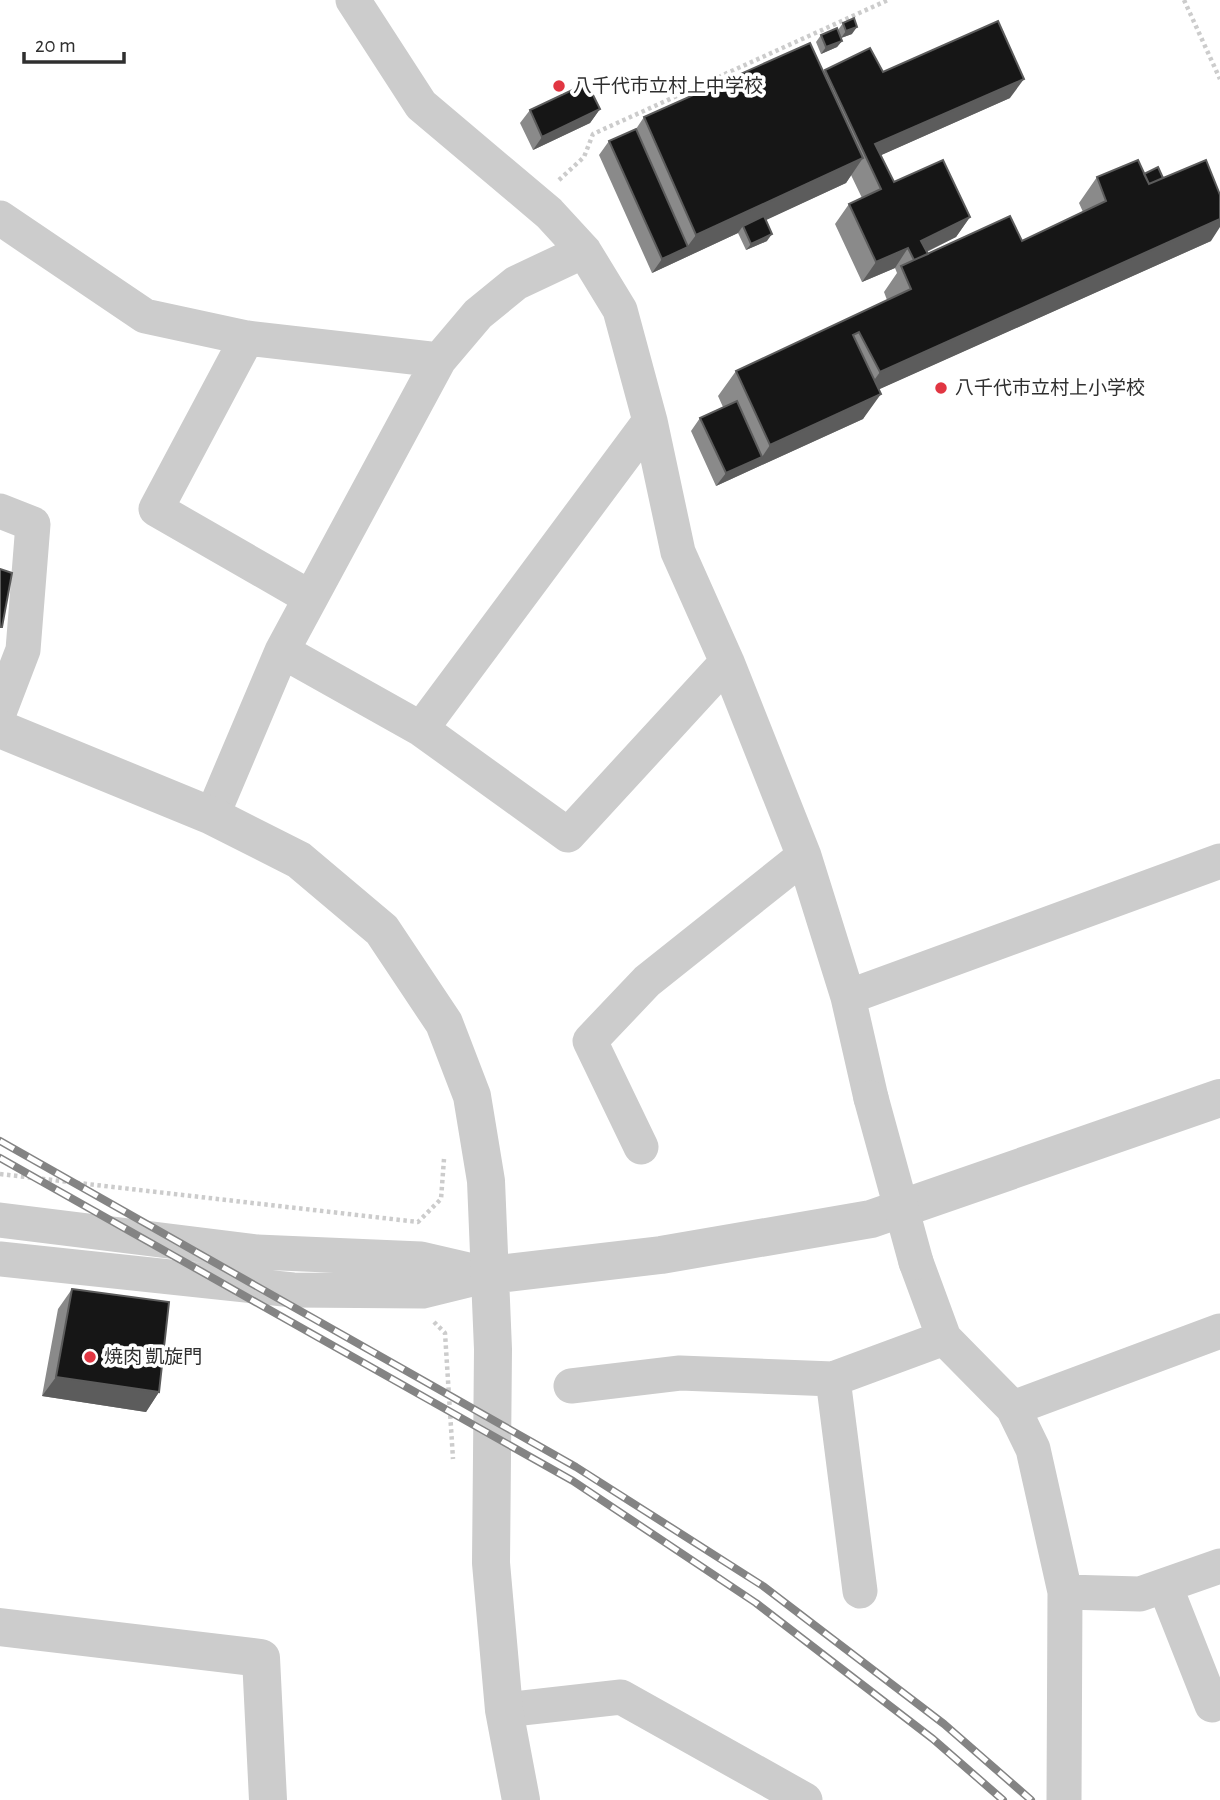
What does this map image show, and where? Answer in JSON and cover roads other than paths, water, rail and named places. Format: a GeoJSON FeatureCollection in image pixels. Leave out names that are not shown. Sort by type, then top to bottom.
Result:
{"type":"FeatureCollection","features":[{"type":"Feature","properties":{"kind":"street"},"geometry":{"type":"LineString","coordinates":[[354,0],[421,105],[536,202],[584,250],[620,310],[650,421],[678,552],[727,662],[804,856],[848,997],[871,1098],[916,1262],[944,1338],[1013,1408],[1033,1449],[1065,1592],[1064,1800]]}},
{"type":"Feature","properties":{"kind":"street"},"geometry":{"type":"LineString","coordinates":[[0,218],[145,316],[247,338],[439,360]]}},
{"type":"Feature","properties":{"kind":"street"},"geometry":{"type":"LineString","coordinates":[[212,816],[282,651],[439,360],[478,314],[516,283],[584,250]]}},
{"type":"Feature","properties":{"kind":"street"},"geometry":{"type":"LineString","coordinates":[[247,338],[156,509],[309,597]]}},
{"type":"Feature","properties":{"kind":"street"},"geometry":{"type":"LineString","coordinates":[[421,729],[650,421]]}},
{"type":"Feature","properties":{"kind":"street"},"geometry":{"type":"LineString","coordinates":[[0,511],[33,524],[23,650],[0,710]]}},
{"type":"Feature","properties":{"kind":"street"},"geometry":{"type":"LineString","coordinates":[[282,651],[421,729],[568,835],[727,662]]}},
{"type":"Feature","properties":{"kind":"street"},"geometry":{"type":"LineString","coordinates":[[0,729],[212,816],[299,860],[382,930],[444,1023],[472,1096],[486,1181],[493,1349],[491,1563],[505,1710],[521,1800]]}},
{"type":"Feature","properties":{"kind":"street"},"geometry":{"type":"LineString","coordinates":[[641,1147],[590,1041],[647,981],[804,856]]}},
{"type":"Feature","properties":{"kind":"street"},"geometry":{"type":"LineString","coordinates":[[848,997],[1220,862]]}},
{"type":"Feature","properties":{"kind":"street"},"geometry":{"type":"LineString","coordinates":[[0,1259],[293,1290],[424,1291],[491,1275],[662,1255],[872,1219],[1220,1098]]}},
{"type":"Feature","properties":{"kind":"street"},"geometry":{"type":"LineString","coordinates":[[0,1220],[257,1252],[421,1259],[491,1275]]}},
{"type":"Feature","properties":{"kind":"street"},"geometry":{"type":"LineString","coordinates":[[1013,1408],[1220,1331]]}},
{"type":"Feature","properties":{"kind":"street"},"geometry":{"type":"LineString","coordinates":[[571,1386],[680,1373],[832,1379],[944,1338]]}},
{"type":"Feature","properties":{"kind":"street"},"geometry":{"type":"LineString","coordinates":[[832,1379],[860,1591]]}},
{"type":"Feature","properties":{"kind":"street"},"geometry":{"type":"LineString","coordinates":[[1065,1592],[1140,1594],[1220,1566]]}},
{"type":"Feature","properties":{"kind":"street"},"geometry":{"type":"LineString","coordinates":[[1165,1586],[1212,1705]]}},
{"type":"Feature","properties":{"kind":"street"},"geometry":{"type":"LineString","coordinates":[[0,1627],[261,1658],[268,1800]]}},
{"type":"Feature","properties":{"kind":"street"},"geometry":{"type":"LineString","coordinates":[[505,1710],[621,1697],[805,1800]]}},
{"type":"Feature","properties":{"kind":"railway"},"geometry":{"type":"LineString","coordinates":[[0,1141],[576,1467],[763,1586],[944,1724],[1031,1800]]}},
{"type":"Feature","properties":{"kind":"railway"},"geometry":{"type":"LineString","coordinates":[[0,1158],[573,1481],[756,1603],[933,1739],[1003,1800]]}},
{"type":"Feature","properties":{"kind":"place","name":"八千代市立村上中学校"},"geometry":{"type":"Point","coordinates":[559,86]}},
{"type":"Feature","properties":{"kind":"place","name":"八千代市立村上小学校"},"geometry":{"type":"Point","coordinates":[941,388]}},
{"type":"Feature","properties":{"kind":"place","name":"焼肉 凱旋門"},"geometry":{"type":"Point","coordinates":[90,1357]}}]}
